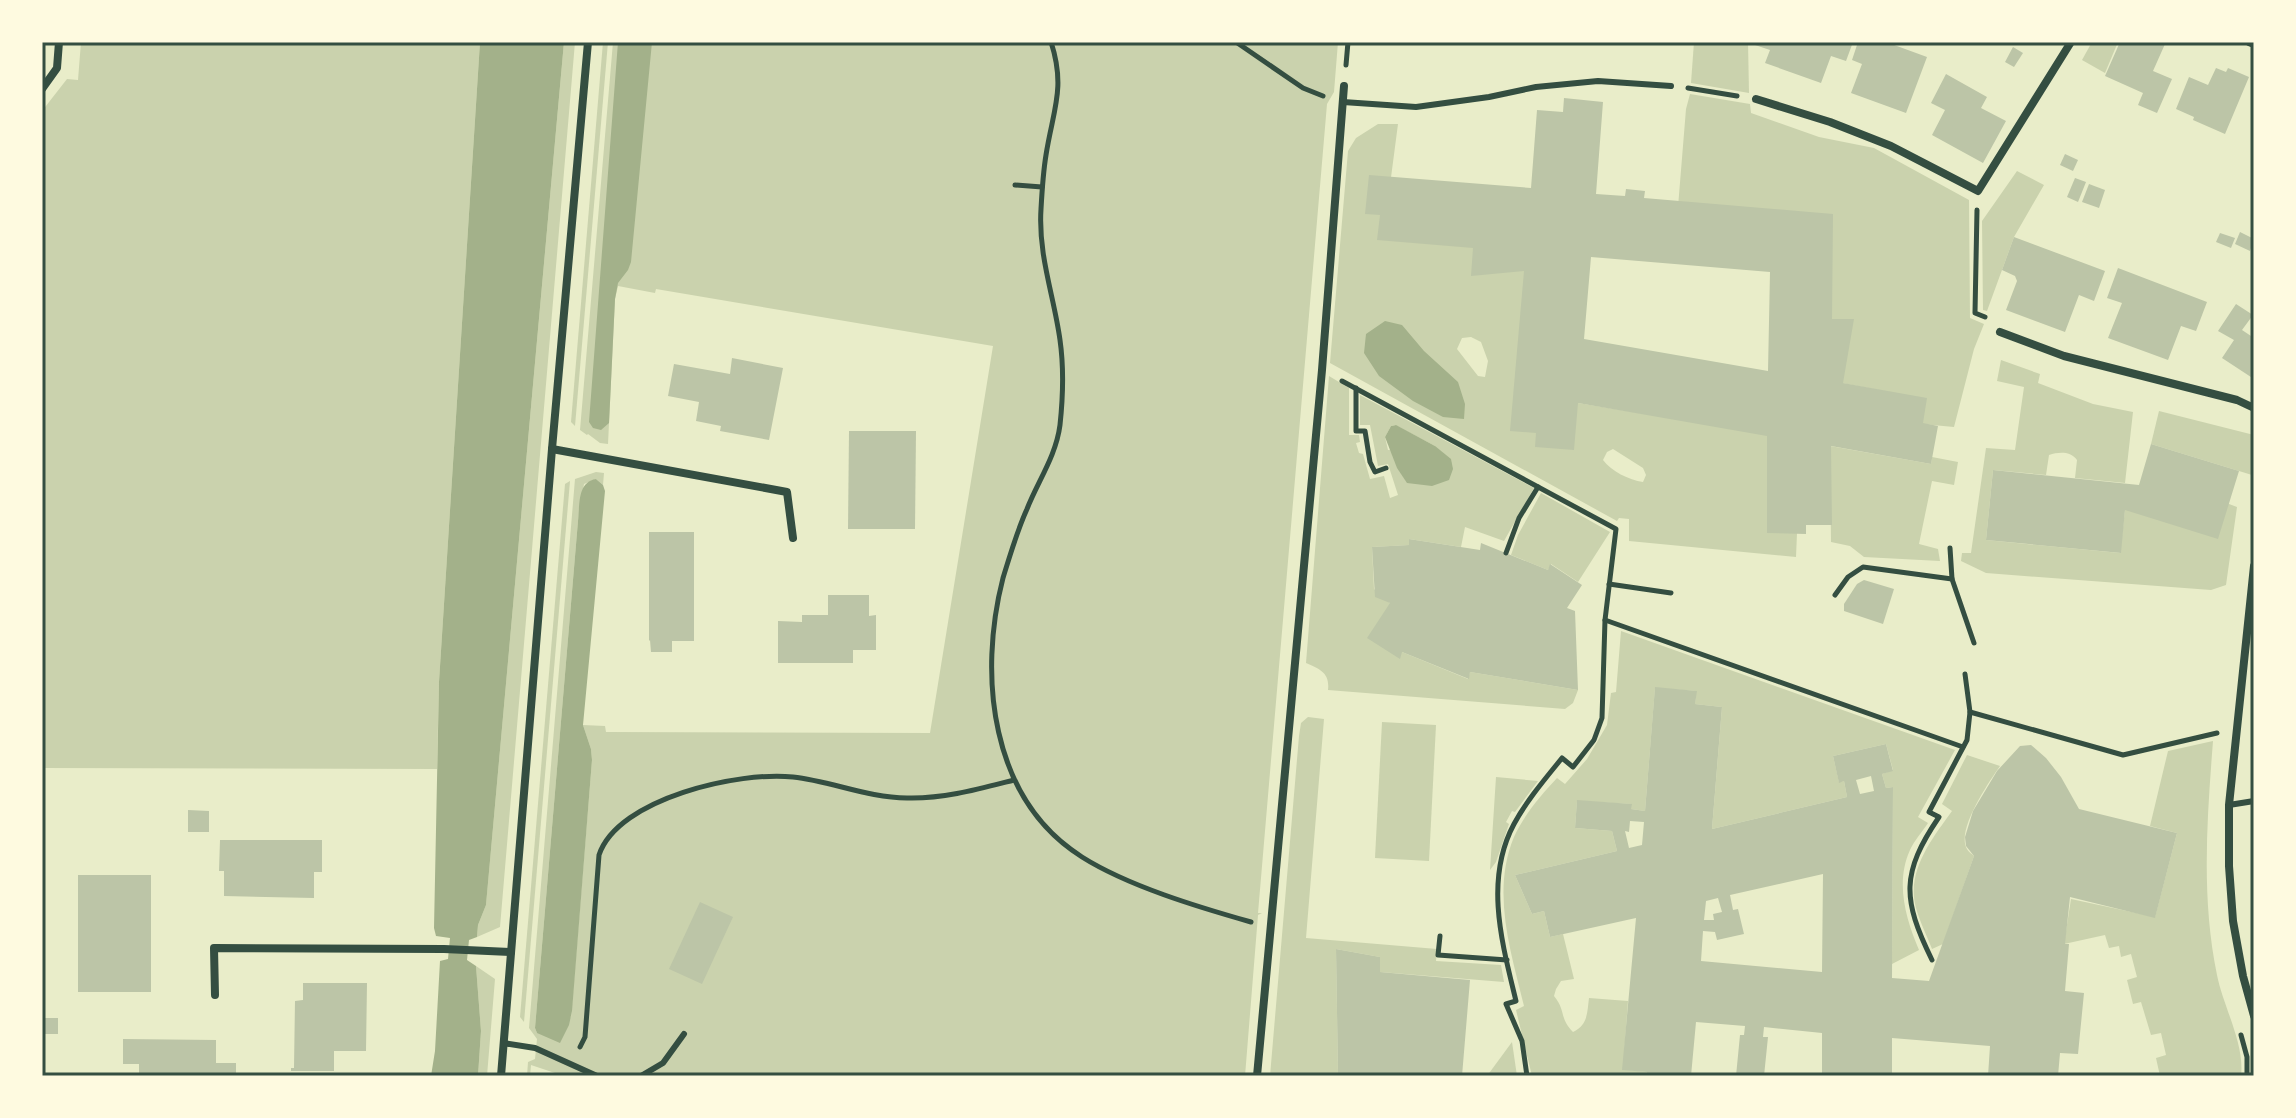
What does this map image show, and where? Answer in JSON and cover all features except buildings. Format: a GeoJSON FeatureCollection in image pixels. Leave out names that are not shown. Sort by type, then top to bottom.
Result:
{"type":"FeatureCollection","features":[{"type":"Feature","properties":{"kind":"street"},"geometry":{"type":"LineString","coordinates":[[42,89],[57,68],[59,42]]}},
{"type":"Feature","properties":{"kind":"street"},"geometry":{"type":"LineString","coordinates":[[501,1076],[588,42]]}},
{"type":"Feature","properties":{"kind":"street"},"geometry":{"type":"LineString","coordinates":[[1756,99],[1830,122],[1891,146],[1978,191],[2071,42]]}},
{"type":"Feature","properties":{"kind":"street"},"geometry":{"type":"LineString","coordinates":[[1257,1076],[1322,370],[1344,86]]}},
{"type":"Feature","properties":{"kind":"street"},"geometry":{"type":"LineString","coordinates":[[2000,332],[2064,356],[2237,400],[2254,408]]}},
{"type":"Feature","properties":{"kind":"street"},"geometry":{"type":"LineString","coordinates":[[552,449],[787,492],[793,538]]}},
{"type":"Feature","properties":{"kind":"street"},"geometry":{"type":"LineString","coordinates":[[2254,566],[2229,805],[2233,921],[2254,1016]]}},
{"type":"Feature","properties":{"kind":"street"},"geometry":{"type":"LineString","coordinates":[[215,995],[214,948],[511,952]]}},
{"type":"Feature","properties":{"kind":"lane"},"geometry":{"type":"LineString","coordinates":[[1343,101],[1427,106],[1536,87],[1598,81],[1671,86]]}},
{"type":"Feature","properties":{"kind":"lane"},"geometry":{"type":"LineString","coordinates":[[2229,805],[2254,801]]}},
{"type":"Feature","properties":{"kind":"lane"},"geometry":{"type":"LineString","coordinates":[[641,1076],[663,1063],[684,1034]]}},
{"type":"Feature","properties":{"kind":"lane"},"geometry":{"type":"LineString","coordinates":[[503,1043],[535,1048],[597,1076]]}},
{"type":"Feature","properties":{"kind":"path"},"geometry":{"type":"LineString","coordinates":[[1051,42],[1057,62],[1058,99],[1042,187],[1042,252],[1060,338],[1062,395],[1055,446],[1027,509],[1003,579],[994,629],[992,689],[997,727],[1014,780],[1045,826],[1079,855],[1120,877],[1270,931]]}},
{"type":"Feature","properties":{"kind":"path"},"geometry":{"type":"LineString","coordinates":[[1236,42],[1309,92],[1343,101]]}},
{"type":"Feature","properties":{"kind":"path"},"geometry":{"type":"LineString","coordinates":[[1671,86],[1756,99]]}},
{"type":"Feature","properties":{"kind":"path"},"geometry":{"type":"LineString","coordinates":[[1015,185],[1042,187]]}},
{"type":"Feature","properties":{"kind":"path"},"geometry":{"type":"LineString","coordinates":[[1978,191],[1975,313],[1987,318],[2000,332]]}},
{"type":"Feature","properties":{"kind":"path"},"geometry":{"type":"LineString","coordinates":[[1322,370],[1616,529],[1605,620],[1602,718],[1594,740],[1573,767],[1562,758],[1536,790],[1513,826],[1502,854],[1497,886],[1500,932],[1516,1001],[1506,1004],[1522,1041],[1527,1076]]}},
{"type":"Feature","properties":{"kind":"path"},"geometry":{"type":"LineString","coordinates":[[1356,388],[1356,431],[1365,431],[1370,462],[1375,472],[1386,468]]}},
{"type":"Feature","properties":{"kind":"path"},"geometry":{"type":"LineString","coordinates":[[1506,553],[1519,518],[1538,487]]}},
{"type":"Feature","properties":{"kind":"path"},"geometry":{"type":"LineString","coordinates":[[1950,548],[1952,579],[1974,643]]}},
{"type":"Feature","properties":{"kind":"path"},"geometry":{"type":"LineString","coordinates":[[1835,595],[1848,577],[1863,567],[1952,579]]}},
{"type":"Feature","properties":{"kind":"path"},"geometry":{"type":"LineString","coordinates":[[1609,584],[1671,593]]}},
{"type":"Feature","properties":{"kind":"path"},"geometry":{"type":"LineString","coordinates":[[1605,620],[1963,747]]}},
{"type":"Feature","properties":{"kind":"path"},"geometry":{"type":"LineString","coordinates":[[1932,960],[1918,933],[1909,901],[1909,881],[1916,856],[1939,817],[1929,812],[1967,740],[1970,712],[1965,674]]}},
{"type":"Feature","properties":{"kind":"path"},"geometry":{"type":"LineString","coordinates":[[1970,712],[2123,755],[2237,728]]}},
{"type":"Feature","properties":{"kind":"path"},"geometry":{"type":"LineString","coordinates":[[573,1065],[585,1037],[599,855],[610,835],[639,814],[690,790],[739,779],[789,776],[880,796],[905,798],[954,795],[1014,780]]}},
{"type":"Feature","properties":{"kind":"path"},"geometry":{"type":"LineString","coordinates":[[1440,936],[1438,955],[1507,960]]}},
{"type":"Feature","properties":{"kind":"path"},"geometry":{"type":"LineString","coordinates":[[2247,1076],[2247,1057],[2240,1035],[2254,1031]]}},
{"type":"Feature","properties":{"kind":"shaded area"},"geometry":{"type":"Polygon","coordinates":[[[81,42],[480,42],[439,682],[437,769],[42,768],[42,111],[67,79],[78,80],[81,42]]]}},
{"type":"Feature","properties":{"kind":"shaded area"},"geometry":{"type":"Polygon","coordinates":[[[480,42],[564,42],[486,905],[477,937],[469,940],[467,960],[476,966],[481,1031],[478,1076],[431,1076],[440,961],[448,959],[450,938],[436,936],[434,928],[439,682],[480,42]]]}},
{"type":"Feature","properties":{"kind":"shaded area"},"geometry":{"type":"Polygon","coordinates":[[[564,42],[575,42],[500,927],[477,937],[486,905],[564,42]]]}},
{"type":"Feature","properties":{"kind":"shaded area"},"geometry":{"type":"Polygon","coordinates":[[[603,42],[608,42],[575,426],[571,422],[603,42]]]}},
{"type":"Feature","properties":{"kind":"shaded area"},"geometry":{"type":"Polygon","coordinates":[[[613,42],[1338,42],[1334,92],[1327,104],[1258,913],[1262,913],[1258,915],[1245,1076],[558,1076],[531,1065],[530,1076],[527,1076],[528,1062],[535,1059],[537,1039],[529,1028],[575,479],[596,472],[604,473],[603,485],[596,479],[584,484],[578,521],[537,1033],[571,1017],[592,760],[583,725],[605,726],[606,732],[930,733],[993,346],[656,289],[655,293],[618,286],[608,444],[600,443],[580,430],[613,42]]]}},
{"type":"Feature","properties":{"kind":"shaded area"},"geometry":{"type":"Polygon","coordinates":[[[618,42],[652,42],[631,262],[618,283],[615,299],[609,423],[601,430],[593,428],[589,422],[618,42]]]}},
{"type":"Feature","properties":{"kind":"shaded area"},"geometry":{"type":"Polygon","coordinates":[[[1694,42],[1748,42],[1749,93],[1691,83],[1694,42]]]}},
{"type":"Feature","properties":{"kind":"shaded area"},"geometry":{"type":"Polygon","coordinates":[[[2092,42],[2118,42],[2105,73],[2082,60],[2092,42]]]}},
{"type":"Feature","properties":{"kind":"shaded area"},"geometry":{"type":"Polygon","coordinates":[[[1690,94],[1750,104],[1751,113],[1819,137],[1874,148],[1969,200],[1970,318],[1984,324],[1974,349],[1954,427],[1922,424],[1926,399],[1826,380],[1827,219],[1678,207],[1690,94]]]}},
{"type":"Feature","properties":{"kind":"shaded area"},"geometry":{"type":"Polygon","coordinates":[[[1378,124],[1398,124],[1390,185],[1382,214],[1527,252],[1578,403],[1768,434],[1797,533],[1796,557],[1629,541],[1629,519],[1619,518],[1617,521],[1330,363],[1348,151],[1356,138],[1378,124]],[[1471,337],[1462,338],[1457,349],[1478,376],[1485,377],[1488,361],[1481,342],[1471,337]],[[1613,449],[1607,452],[1603,460],[1606,464],[1621,474],[1643,482],[1646,475],[1643,468],[1613,449]]]}},
{"type":"Feature","properties":{"kind":"shaded area"},"geometry":{"type":"Polygon","coordinates":[[[2017,171],[2044,185],[2014,237],[1987,311],[1983,310],[1982,221],[2017,171]]]}},
{"type":"Feature","properties":{"kind":"shaded area"},"geometry":{"type":"Polygon","coordinates":[[[1385,321],[1402,325],[1424,351],[1458,382],[1465,404],[1464,419],[1443,417],[1413,401],[1379,376],[1364,353],[1366,334],[1385,321]]]}},
{"type":"Feature","properties":{"kind":"shaded area"},"geometry":{"type":"Polygon","coordinates":[[[2001,360],[2040,374],[2038,383],[2093,404],[2133,412],[2125,483],[2075,478],[2077,460],[2064,453],[2049,455],[2046,475],[1993,470],[1986,540],[2120,553],[2125,510],[2229,504],[2237,507],[2226,585],[2211,590],[1986,573],[1961,561],[1962,553],[1971,553],[1986,448],[2015,450],[2024,387],[1997,381],[2001,360]]]}},
{"type":"Feature","properties":{"kind":"shaded area"},"geometry":{"type":"Polygon","coordinates":[[[1329,376],[1349,388],[1349,435],[1359,435],[1360,442],[1356,443],[1359,453],[1363,454],[1370,479],[1384,476],[1390,498],[1398,495],[1388,464],[1378,466],[1370,425],[1360,425],[1360,395],[1534,488],[1504,541],[1465,527],[1461,547],[1409,539],[1409,545],[1372,547],[1374,589],[1390,603],[1402,652],[1468,679],[1470,672],[1578,690],[1573,703],[1565,709],[1328,690],[1326,676],[1306,663],[1329,376]],[[1395,425],[1391,426],[1385,437],[1388,450],[1435,446],[1395,425]]]}},
{"type":"Feature","properties":{"kind":"shaded area"},"geometry":{"type":"Polygon","coordinates":[[[2159,411],[2254,435],[2252,475],[2151,444],[2159,411]]]}},
{"type":"Feature","properties":{"kind":"shaded area"},"geometry":{"type":"Polygon","coordinates":[[[1396,425],[1435,446],[1451,459],[1453,469],[1449,480],[1432,486],[1407,483],[1397,468],[1385,437],[1391,426],[1396,425]]]}},
{"type":"Feature","properties":{"kind":"shaded area"},"geometry":{"type":"Polygon","coordinates":[[[1830,446],[1931,464],[1932,457],[1958,462],[1954,485],[1932,481],[1919,544],[1938,549],[1940,561],[1864,557],[1850,546],[1831,542],[1830,446]]]}},
{"type":"Feature","properties":{"kind":"shaded area"},"geometry":{"type":"Polygon","coordinates":[[[596,479],[605,491],[583,725],[592,760],[572,1011],[560,1043],[537,1033],[535,1028],[580,501],[582,489],[596,479]]]}},
{"type":"Feature","properties":{"kind":"shaded area"},"geometry":{"type":"Polygon","coordinates":[[[570,481],[524,1022],[520,1017],[565,484],[570,481]]]}},
{"type":"Feature","properties":{"kind":"shaded area"},"geometry":{"type":"Polygon","coordinates":[[[1541,493],[1610,532],[1578,582],[1551,564],[1548,570],[1511,555],[1518,535],[1541,493]]]}},
{"type":"Feature","properties":{"kind":"shaded area"},"geometry":{"type":"Polygon","coordinates":[[[1621,631],[1955,750],[1918,817],[1928,823],[1910,850],[1903,875],[1906,913],[1919,950],[1892,964],[1893,787],[1886,788],[1882,774],[1893,770],[1886,744],[1833,756],[1839,782],[1844,781],[1847,797],[1712,829],[1722,707],[1695,704],[1696,691],[1655,688],[1645,811],[1631,809],[1631,804],[1577,801],[1575,828],[1612,831],[1617,851],[1515,875],[1532,914],[1544,911],[1550,937],[1563,934],[1574,979],[1561,981],[1554,996],[1569,1027],[1573,1032],[1582,1026],[1589,998],[1628,1001],[1623,1069],[1647,1072],[1646,1076],[1532,1076],[1516,1010],[1524,1006],[1506,922],[1504,879],[1507,858],[1514,837],[1533,806],[1557,778],[1565,784],[1587,759],[1607,725],[1611,693],[1616,692],[1621,631]]]}},
{"type":"Feature","properties":{"kind":"shaded area"},"geometry":{"type":"Polygon","coordinates":[[[1308,717],[1324,719],[1306,938],[1437,949],[1436,961],[1501,965],[1504,982],[1380,972],[1380,957],[1336,949],[1338,1076],[1270,1076],[1299,736],[1301,723],[1308,717]]]}},
{"type":"Feature","properties":{"kind":"shaded area"},"geometry":{"type":"Polygon","coordinates":[[[1382,722],[1436,725],[1429,861],[1375,858],[1382,722]]]}},
{"type":"Feature","properties":{"kind":"shaded area"},"geometry":{"type":"Polygon","coordinates":[[[2213,741],[2207,829],[2209,917],[2217,975],[2240,1051],[2241,1076],[2160,1076],[2156,1058],[2166,1055],[2161,1033],[2151,1035],[2141,1002],[2133,1004],[2127,980],[2137,977],[2131,954],[2121,957],[2119,946],[2109,948],[2105,935],[2064,944],[2071,899],[2155,917],[2177,833],[2150,826],[2168,751],[2213,741]]]}},
{"type":"Feature","properties":{"kind":"shaded area"},"geometry":{"type":"Polygon","coordinates":[[[1967,755],[2000,766],[1970,817],[1965,838],[1967,849],[1974,856],[1943,944],[1932,949],[1916,908],[1915,881],[1923,856],[1952,811],[1942,804],[1967,755]]]}},
{"type":"Feature","properties":{"kind":"shaded area"},"geometry":{"type":"Polygon","coordinates":[[[1496,777],[1538,781],[1506,822],[1509,824],[1496,862],[1490,870],[1496,777]]]}},
{"type":"Feature","properties":{"kind":"shaded area"},"geometry":{"type":"Polygon","coordinates":[[[476,966],[495,979],[487,1076],[478,1076],[481,1031],[476,966]]]}},
{"type":"Feature","properties":{"kind":"shaded area"},"geometry":{"type":"Polygon","coordinates":[[[1512,1042],[1517,1076],[1487,1076],[1512,1042]]]}}]}
